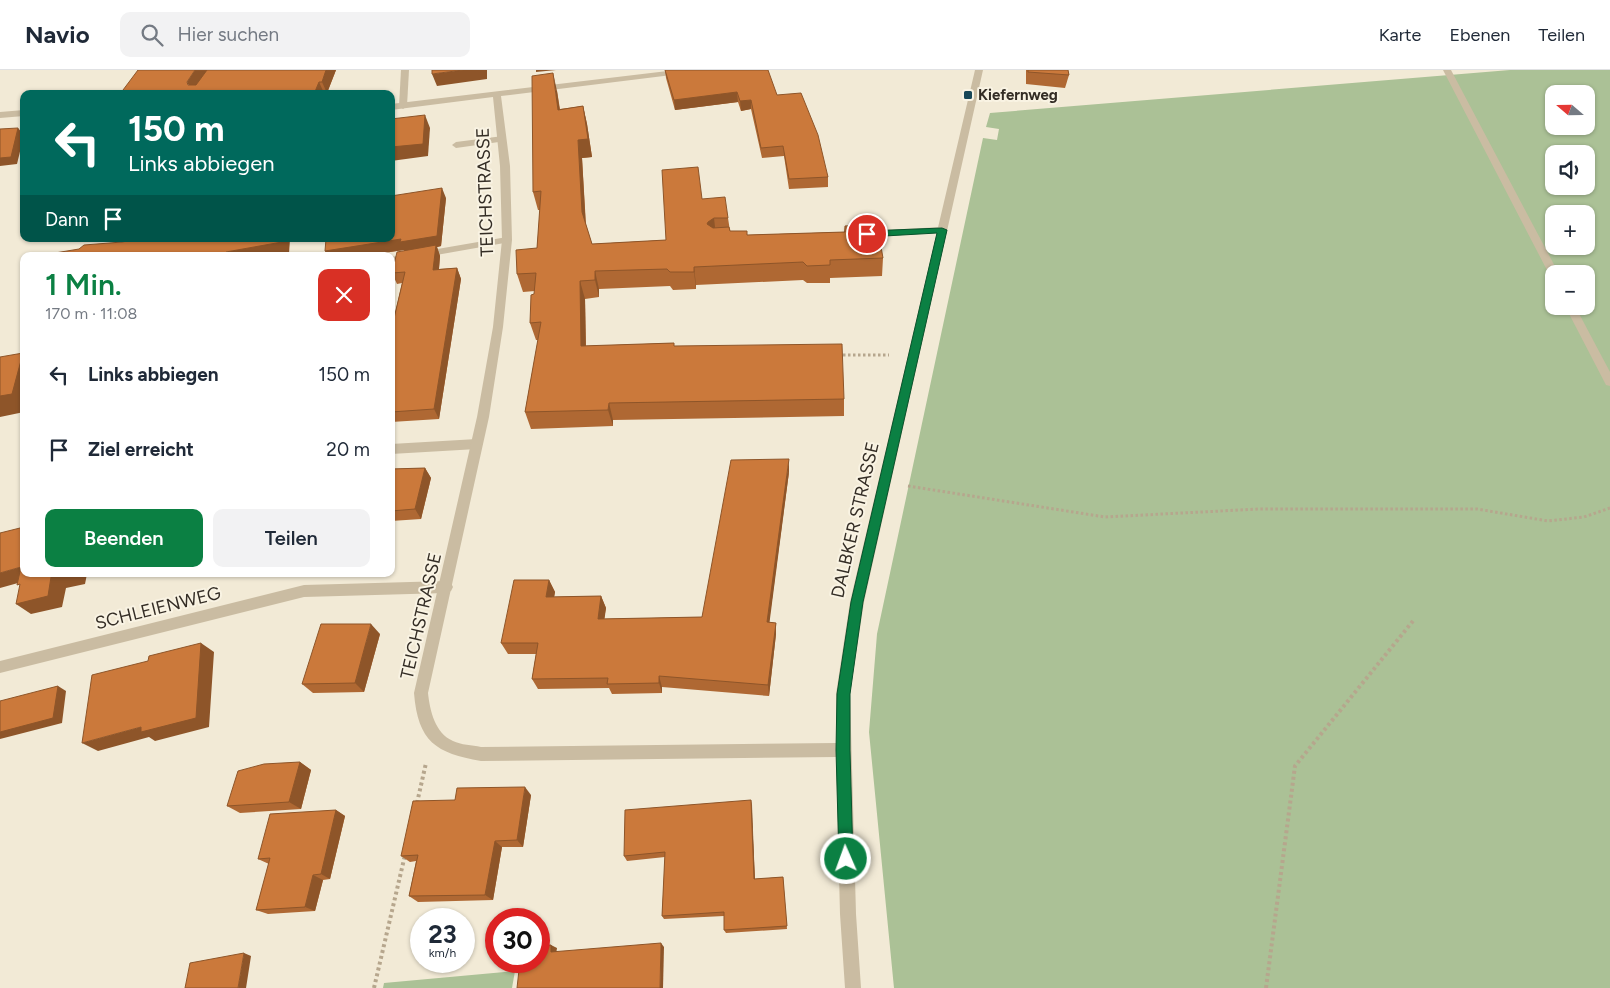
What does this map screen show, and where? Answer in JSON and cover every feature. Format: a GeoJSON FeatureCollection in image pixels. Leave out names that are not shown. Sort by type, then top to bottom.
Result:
{"type":"FeatureCollection","features":[{"type":"Feature","properties":{"kind":"street"},"geometry":{"type":"LineString","coordinates":[[403,106],[405,70]]}},
{"type":"Feature","properties":{"kind":"street"},"geometry":{"type":"LineString","coordinates":[[395,107],[696,70]]}},
{"type":"Feature","properties":{"kind":"street","name":"DALBKER STRASSE"},"geometry":{"type":"LineString","coordinates":[[853,988],[848,914],[843,750],[844,694],[857,602],[979,70]]}},
{"type":"Feature","properties":{"kind":"street"},"geometry":{"type":"LineString","coordinates":[[1447,70],[1549,265]]}},
{"type":"Feature","properties":{"kind":"street","name":"TEICHSTRASSE"},"geometry":{"type":"LineString","coordinates":[[498,94],[503,139],[507,240],[498,327],[477,444],[421,693],[422,708],[433,733],[449,747],[481,754],[843,750]]}},
{"type":"Feature","properties":{"kind":"street"},"geometry":{"type":"LineString","coordinates":[[0,115],[20,113]]}},
{"type":"Feature","properties":{"kind":"street"},"geometry":{"type":"LineString","coordinates":[[456,145],[503,139]]}},
{"type":"Feature","properties":{"kind":"street"},"geometry":{"type":"LineString","coordinates":[[854,235],[942,230]]}},
{"type":"Feature","properties":{"kind":"street"},"geometry":{"type":"LineString","coordinates":[[395,259],[507,240]]}},
{"type":"Feature","properties":{"kind":"street"},"geometry":{"type":"LineString","coordinates":[[1575,315],[1610,382]]}},
{"type":"Feature","properties":{"kind":"street"},"geometry":{"type":"LineString","coordinates":[[395,449],[477,444]]}},
{"type":"Feature","properties":{"kind":"street","name":"SCHLEIENWEG"},"geometry":{"type":"LineString","coordinates":[[0,667],[304,591],[446,586]]}},
{"type":"Feature","properties":{"kind":"path"},"geometry":{"type":"LineString","coordinates":[[836,355],[913,355]]}},
{"type":"Feature","properties":{"kind":"path"},"geometry":{"type":"LineString","coordinates":[[885,482],[1105,517],[1259,509],[1478,509],[1548,521],[1584,516],[1610,508]]}},
{"type":"Feature","properties":{"kind":"path"},"geometry":{"type":"LineString","coordinates":[[1266,988],[1295,766],[1413,621]]}},
{"type":"Feature","properties":{"kind":"path"},"geometry":{"type":"LineString","coordinates":[[416,809],[433,733]]}},
{"type":"Feature","properties":{"kind":"path"},"geometry":{"type":"LineString","coordinates":[[374,988],[407,846]]}},
{"type":"Feature","properties":{"kind":"green space"},"geometry":{"type":"Polygon","coordinates":[[[1510,70],[1610,70],[1610,988],[894,988],[869,732],[877,634],[983,138],[997,140],[999,129],[986,127],[990,113],[1510,70]]]}},
{"type":"Feature","properties":{"kind":"green space"},"geometry":{"type":"Polygon","coordinates":[[[493,973],[515,973],[512,988],[383,988],[384,983],[493,973]]]}},
{"type":"Feature","properties":{"kind":"building"},"geometry":{"type":"Polygon","coordinates":[[[138,70],[195,70],[187,82],[188,85],[196,85],[207,70],[326,70],[322,82],[319,82],[316,90],[123,90],[138,70]]]}},
{"type":"Feature","properties":{"kind":"building"},"geometry":{"type":"Polygon","coordinates":[[[432,70],[463,70],[432,74],[432,70]]]}},
{"type":"Feature","properties":{"kind":"building"},"geometry":{"type":"Polygon","coordinates":[[[665,70],[768,70],[777,95],[801,93],[818,135],[828,177],[789,179],[783,146],[761,148],[751,100],[740,101],[737,92],[674,100],[665,70]]]}},
{"type":"Feature","properties":{"kind":"building"},"geometry":{"type":"Polygon","coordinates":[[[1028,70],[1068,70],[1069,75],[1028,72],[1028,70]]]}},
{"type":"Feature","properties":{"kind":"building"},"geometry":{"type":"Polygon","coordinates":[[[553,73],[558,110],[583,106],[588,139],[578,140],[582,212],[592,244],[666,240],[662,170],[698,167],[702,199],[725,197],[728,218],[714,218],[708,222],[707,224],[713,228],[729,227],[730,231],[747,231],[747,235],[845,232],[845,226],[877,224],[883,258],[830,260],[830,265],[807,266],[803,262],[694,267],[694,272],[670,272],[667,269],[595,271],[595,280],[580,281],[581,346],[674,343],[674,346],[842,344],[844,399],[609,403],[608,410],[525,412],[541,322],[530,323],[531,295],[534,294],[536,273],[517,274],[516,250],[537,248],[541,191],[533,192],[532,76],[553,73]]]}},
{"type":"Feature","properties":{"kind":"building"},"geometry":{"type":"Polygon","coordinates":[[[425,115],[423,144],[395,147],[395,119],[425,115]]]}},
{"type":"Feature","properties":{"kind":"building"},"geometry":{"type":"Polygon","coordinates":[[[18,128],[11,157],[0,158],[0,129],[18,128]]]}},
{"type":"Feature","properties":{"kind":"building"},"geometry":{"type":"Polygon","coordinates":[[[442,188],[437,236],[400,242],[401,239],[395,240],[395,195],[442,188]]]}},
{"type":"Feature","properties":{"kind":"building"},"geometry":{"type":"Polygon","coordinates":[[[122,242],[282,242],[226,252],[61,252],[79,249],[84,245],[122,242]]]}},
{"type":"Feature","properties":{"kind":"building"},"geometry":{"type":"Polygon","coordinates":[[[326,242],[382,242],[325,251],[326,242]]]}},
{"type":"Feature","properties":{"kind":"building"},"geometry":{"type":"Polygon","coordinates":[[[436,245],[433,270],[457,268],[434,409],[395,412],[395,314],[405,272],[395,273],[397,252],[436,245]]]}},
{"type":"Feature","properties":{"kind":"building"},"geometry":{"type":"Polygon","coordinates":[[[20,354],[20,364],[12,394],[0,396],[0,357],[20,354]]]}},
{"type":"Feature","properties":{"kind":"building"},"geometry":{"type":"Polygon","coordinates":[[[789,459],[767,622],[776,623],[768,685],[659,676],[659,683],[607,684],[608,678],[532,679],[538,643],[501,643],[514,580],[549,580],[546,597],[601,596],[598,619],[702,617],[731,460],[789,459]]]}},
{"type":"Feature","properties":{"kind":"building"},"geometry":{"type":"Polygon","coordinates":[[[425,468],[415,509],[395,511],[395,469],[425,468]]]}},
{"type":"Feature","properties":{"kind":"building"},"geometry":{"type":"Polygon","coordinates":[[[20,528],[20,567],[0,573],[0,533],[20,528]]]}},
{"type":"Feature","properties":{"kind":"building"},"geometry":{"type":"Polygon","coordinates":[[[20,572],[20,577],[51,577],[48,596],[16,604],[20,584],[17,585],[20,572]]]}},
{"type":"Feature","properties":{"kind":"building"},"geometry":{"type":"Polygon","coordinates":[[[321,624],[371,624],[355,683],[302,684],[321,624]]]}},
{"type":"Feature","properties":{"kind":"building"},"geometry":{"type":"Polygon","coordinates":[[[201,643],[196,718],[141,732],[141,727],[82,743],[92,675],[148,661],[149,656],[201,643]]]}},
{"type":"Feature","properties":{"kind":"building"},"geometry":{"type":"Polygon","coordinates":[[[58,686],[53,718],[0,732],[0,701],[58,686]]]}},
{"type":"Feature","properties":{"kind":"building"},"geometry":{"type":"Polygon","coordinates":[[[300,762],[289,802],[227,806],[238,771],[264,764],[300,762]]]}},
{"type":"Feature","properties":{"kind":"building"},"geometry":{"type":"Polygon","coordinates":[[[525,787],[517,840],[495,841],[485,895],[409,896],[418,855],[401,856],[413,801],[455,800],[457,788],[525,787]]]}},
{"type":"Feature","properties":{"kind":"building"},"geometry":{"type":"Polygon","coordinates":[[[751,800],[754,879],[783,877],[787,926],[724,930],[724,912],[662,916],[665,852],[624,856],[625,810],[751,800]]]}},
{"type":"Feature","properties":{"kind":"building"},"geometry":{"type":"Polygon","coordinates":[[[336,810],[321,874],[313,875],[305,907],[256,910],[270,858],[258,859],[270,814],[336,810]]]}},
{"type":"Feature","properties":{"kind":"building"},"geometry":{"type":"Polygon","coordinates":[[[661,943],[660,988],[517,988],[519,973],[550,973],[551,945],[551,952],[661,943]]]}},
{"type":"Feature","properties":{"kind":"building"},"geometry":{"type":"Polygon","coordinates":[[[244,953],[238,988],[185,988],[190,963],[244,953]]]}},
{"type":"Feature","properties":{"kind":"place","name":"Kiefernweg"},"geometry":{"type":"Point","coordinates":[968,95]}},
{"type":"Feature","properties":{"kind":"route"},"geometry":{"type":"LineString","coordinates":[[846,859],[843,750],[844,694],[857,602],[942,230],[867,234]]}}]}
